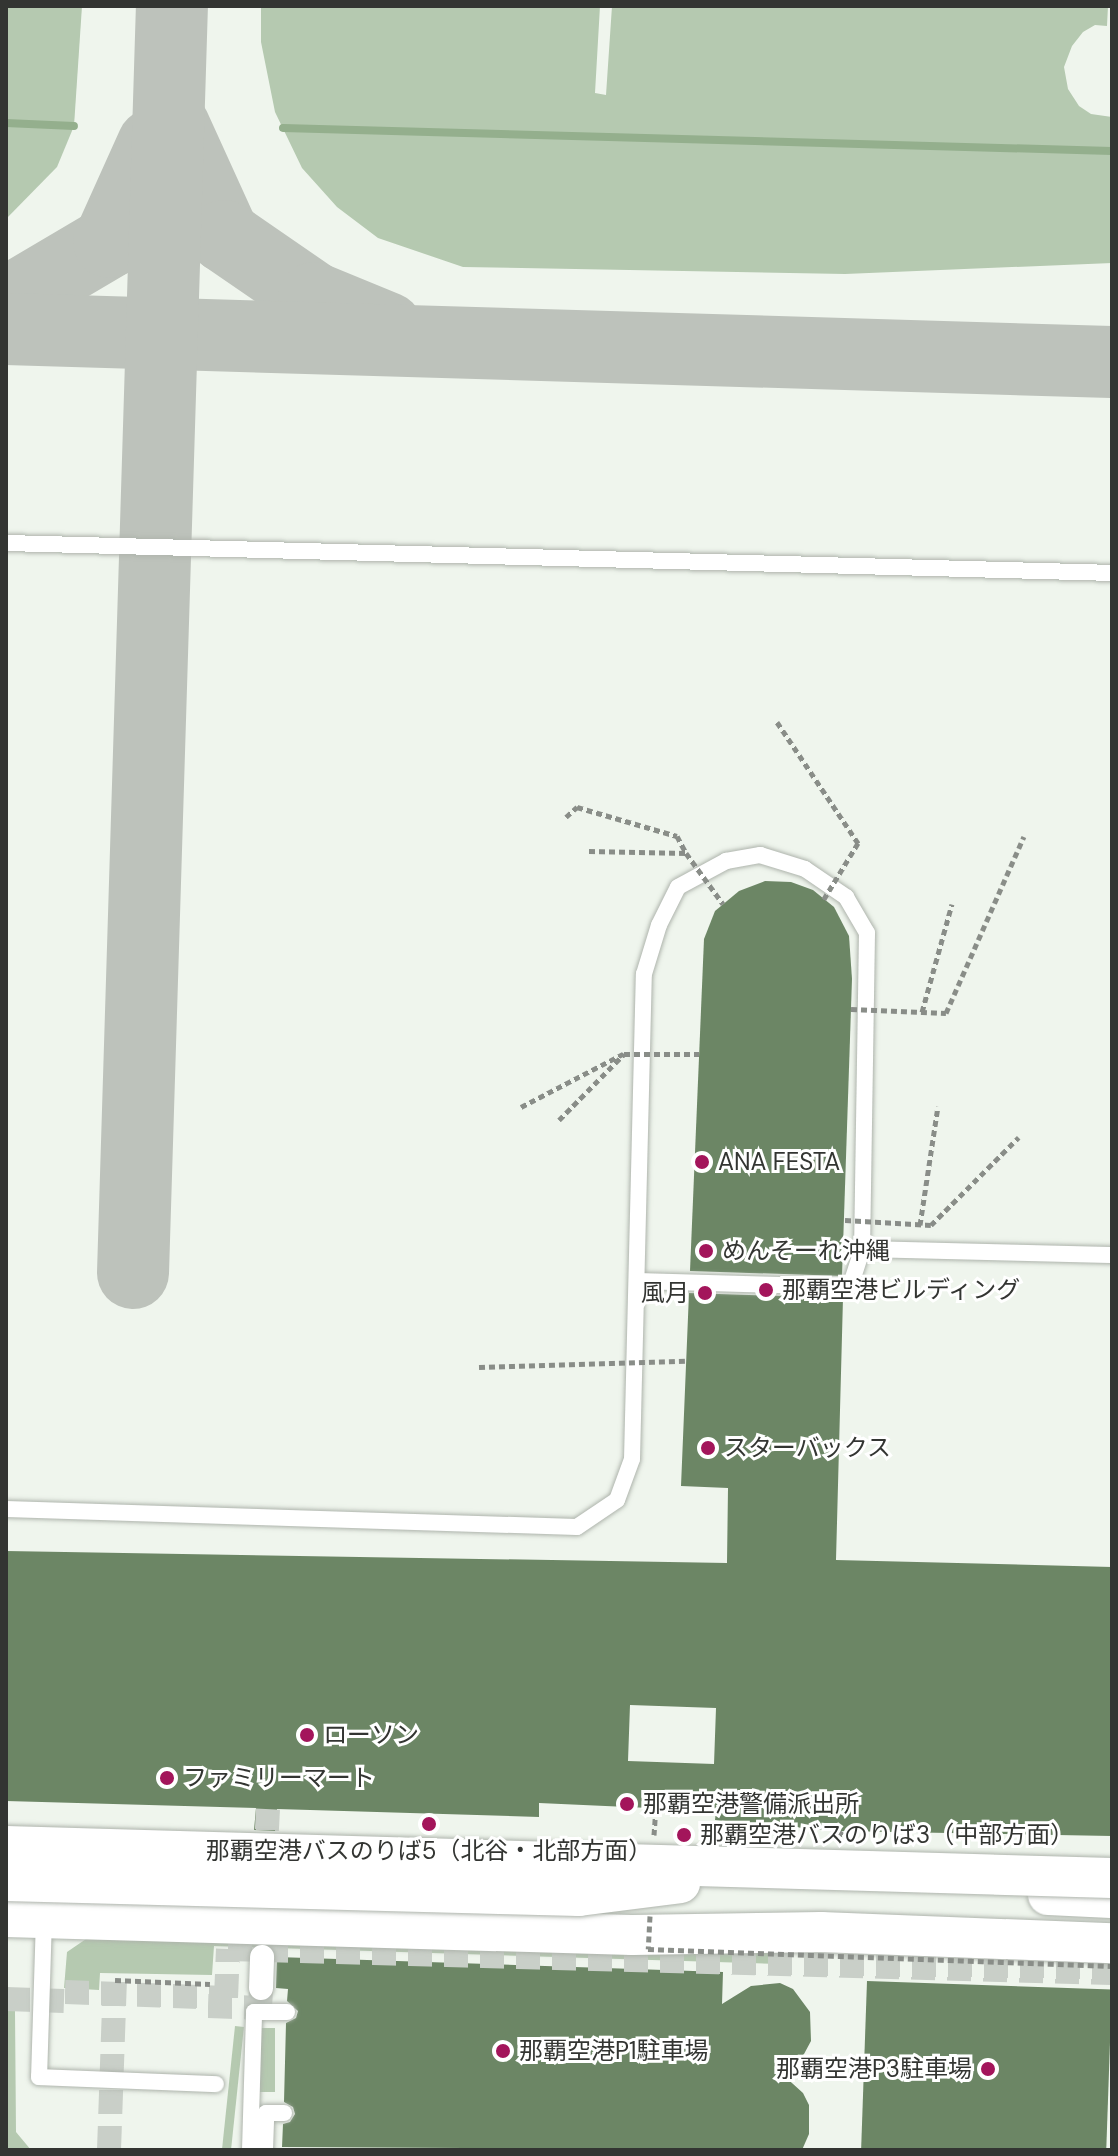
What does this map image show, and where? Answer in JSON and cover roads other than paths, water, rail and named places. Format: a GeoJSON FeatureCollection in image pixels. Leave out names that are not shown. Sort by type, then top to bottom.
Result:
{"type":"FeatureCollection","features":[{"type":"Feature","properties":{"kind":"street"},"geometry":{"type":"LineString","coordinates":[[6,1838],[852,1858],[972,1892],[1112,1898]]}},
{"type":"Feature","properties":{"kind":"street"},"geometry":{"type":"LineString","coordinates":[[6,1846],[1112,1878]]}},
{"type":"Feature","properties":{"kind":"street"},"geometry":{"type":"LineString","coordinates":[[6,1881],[579,1896],[791,1867]]}},
{"type":"Feature","properties":{"kind":"street"},"geometry":{"type":"LineString","coordinates":[[25,1917],[632,1935],[821,1932],[1112,1943]]}},
{"type":"Feature","properties":{"kind":"street"},"geometry":{"type":"LineString","coordinates":[[261,1988],[262,1957]]}},
{"type":"Feature","properties":{"kind":"lane"},"geometry":{"type":"LineString","coordinates":[[6,543],[1112,573]]}},
{"type":"Feature","properties":{"kind":"lane"},"geometry":{"type":"LineString","coordinates":[[6,1509],[577,1527],[617,1500],[632,1459],[644,974],[659,925],[678,887],[726,861],[760,855],[805,869],[846,897],[867,933],[862,1249],[850,1287],[637,1281]]}},
{"type":"Feature","properties":{"kind":"lane"},"geometry":{"type":"LineString","coordinates":[[862,1249],[1112,1255]]}},
{"type":"Feature","properties":{"kind":"lane"},"geometry":{"type":"LineString","coordinates":[[25,1917],[39,2077],[216,2084]]}},
{"type":"Feature","properties":{"kind":"lane"},"geometry":{"type":"LineString","coordinates":[[250,2150],[254,2012],[287,2012]]}},
{"type":"Feature","properties":{"kind":"lane"},"geometry":{"type":"LineString","coordinates":[[265,2150],[266,2113],[284,2113]]}},
{"type":"Feature","properties":{"kind":"waterway"},"geometry":{"type":"LineString","coordinates":[[6,123],[74,126]]}},
{"type":"Feature","properties":{"kind":"waterway"},"geometry":{"type":"LineString","coordinates":[[283,128],[1112,151]]}},
{"type":"Feature","properties":{"kind":"tunnel"},"geometry":{"type":"LineString","coordinates":[[265,1866],[268,1809]]}},
{"type":"Feature","properties":{"kind":"tunnel"},"geometry":{"type":"LineString","coordinates":[[65,1992],[226,1998],[228,1949],[1112,1973]]}},
{"type":"Feature","properties":{"kind":"tunnel"},"geometry":{"type":"LineString","coordinates":[[109,2150],[115,1980]]}},
{"type":"Feature","properties":{"kind":"tunnel"},"geometry":{"type":"LineString","coordinates":[[208,2006],[260,2008],[261,1988]]}},
{"type":"Feature","properties":{"kind":"tunnel"},"geometry":{"type":"LineString","coordinates":[[6,1999],[64,2001]]}},
{"type":"Feature","properties":{"kind":"place","name":"ANA FESTA"},"geometry":{"type":"Point","coordinates":[702,1162]}},
{"type":"Feature","properties":{"kind":"place","name":"めんそーれ沖縄"},"geometry":{"type":"Point","coordinates":[706,1251]}},
{"type":"Feature","properties":{"kind":"place","name":"那覇空港ビルディング"},"geometry":{"type":"Point","coordinates":[766,1290]}},
{"type":"Feature","properties":{"kind":"place","name":"風月"},"geometry":{"type":"Point","coordinates":[705,1293]}},
{"type":"Feature","properties":{"kind":"place","name":"スターバックス"},"geometry":{"type":"Point","coordinates":[708,1448]}},
{"type":"Feature","properties":{"kind":"place","name":"ローソン"},"geometry":{"type":"Point","coordinates":[307,1735]}},
{"type":"Feature","properties":{"kind":"place","name":"ファミリーマート"},"geometry":{"type":"Point","coordinates":[167,1778]}},
{"type":"Feature","properties":{"kind":"place","name":"那覇空港警備派出所"},"geometry":{"type":"Point","coordinates":[627,1804]}},
{"type":"Feature","properties":{"kind":"place","name":"那覇空港バスのりば5（北谷・北部方面）"},"geometry":{"type":"Point","coordinates":[429,1824]}},
{"type":"Feature","properties":{"kind":"place","name":"那覇空港バスのりば3（中部方面）"},"geometry":{"type":"Point","coordinates":[684,1835]}},
{"type":"Feature","properties":{"kind":"place","name":"那覇空港P1駐車場"},"geometry":{"type":"Point","coordinates":[503,2051]}},
{"type":"Feature","properties":{"kind":"place","name":"那覇空港P3駐車場"},"geometry":{"type":"Point","coordinates":[988,2069]}}]}
